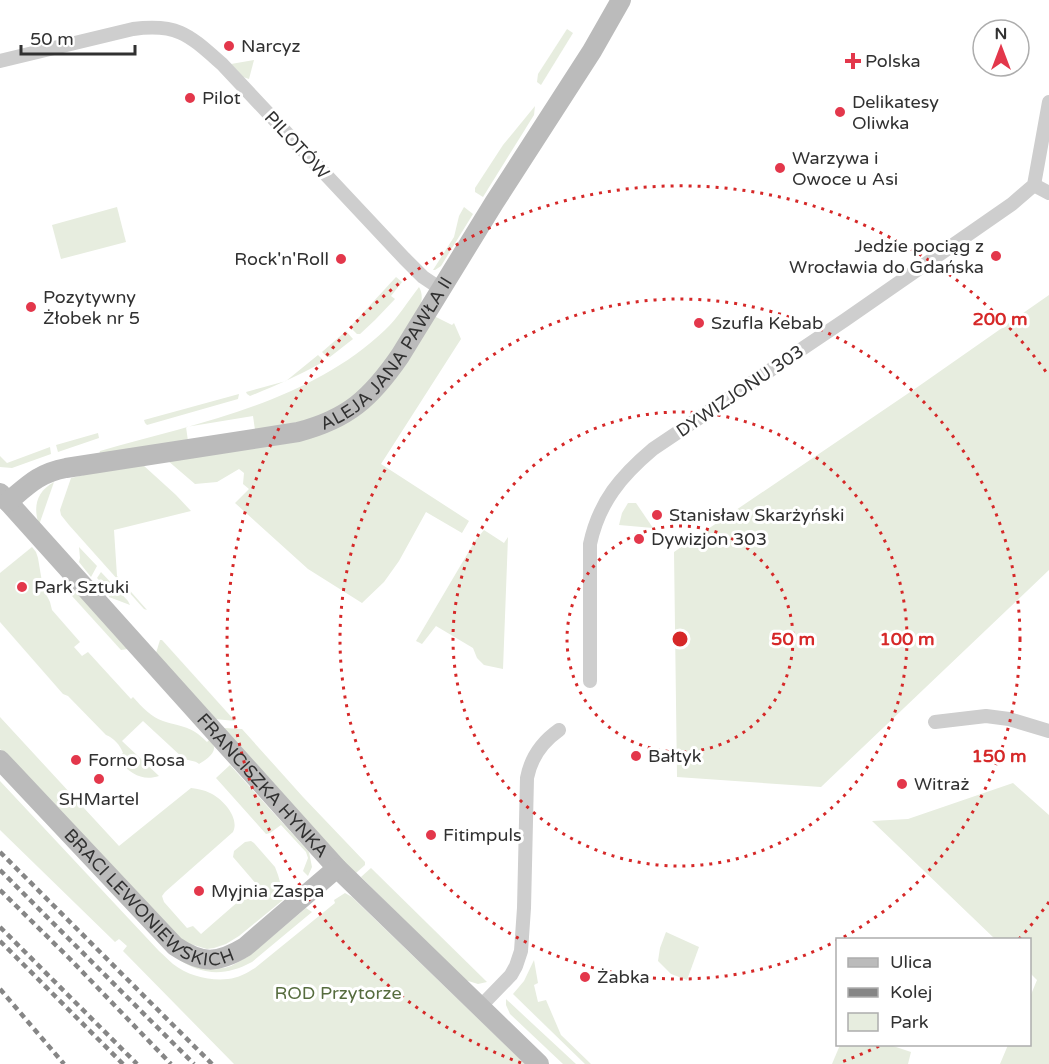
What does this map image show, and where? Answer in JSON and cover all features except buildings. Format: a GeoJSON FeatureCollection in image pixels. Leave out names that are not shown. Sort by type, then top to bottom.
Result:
{"type":"FeatureCollection","features":[{"type":"Feature","properties":{"kind":"street","name":"ALEJA JANA PAWŁA II"},"geometry":{"type":"LineString","coordinates":[[4,497],[42,475],[57,470],[298,432],[336,419],[364,400],[386,377],[400,356],[494,203],[592,51],[621,0]]}},
{"type":"Feature","properties":{"kind":"street","name":"PILOTÓW"},"geometry":{"type":"LineString","coordinates":[[0,61],[142,28],[169,28],[187,35],[222,64],[404,258],[423,277],[441,290]]}},
{"type":"Feature","properties":{"kind":"street"},"geometry":{"type":"LineString","coordinates":[[1049,102],[1034,185],[1049,193]]}},
{"type":"Feature","properties":{"kind":"street","name":"DYWIZJONU 303"},"geometry":{"type":"LineString","coordinates":[[590,681],[590,544],[593,527],[605,502],[621,479],[653,449],[836,327],[1012,204],[1034,185]]}},
{"type":"Feature","properties":{"kind":"street","name":"FRANCISZKA HYNKA"},"geometry":{"type":"LineString","coordinates":[[4,497],[337,868],[539,1064]]}},
{"type":"Feature","properties":{"kind":"street"},"geometry":{"type":"LineString","coordinates":[[935,722],[986,716],[1013,720],[1049,731]]}},
{"type":"Feature","properties":{"kind":"street"},"geometry":{"type":"LineString","coordinates":[[480,1007],[511,975],[521,951],[527,778],[532,760],[547,739],[559,730]]}},
{"type":"Feature","properties":{"kind":"street","name":"BRACI LEWONIEWSKICH"},"geometry":{"type":"LineString","coordinates":[[0,760],[175,946],[188,955],[203,959],[217,959],[232,955],[337,868]]}},
{"type":"Feature","properties":{"kind":"green space"},"geometry":{"type":"Polygon","coordinates":[[[567,29],[573,33],[541,85],[537,82],[538,74],[567,29]]]}},
{"type":"Feature","properties":{"kind":"green space"},"geometry":{"type":"Polygon","coordinates":[[[254,60],[249,79],[243,77],[231,64],[254,60]]]}},
{"type":"Feature","properties":{"kind":"green space"},"geometry":{"type":"Polygon","coordinates":[[[535,106],[534,115],[483,197],[475,192],[475,188],[503,145],[535,106]]]}},
{"type":"Feature","properties":{"kind":"green space"},"geometry":{"type":"Polygon","coordinates":[[[117,207],[126,242],[61,259],[52,225],[117,207]]]}},
{"type":"Feature","properties":{"kind":"green space"},"geometry":{"type":"Polygon","coordinates":[[[464,207],[473,214],[441,266],[433,270],[454,237],[459,216],[464,207]]]}},
{"type":"Feature","properties":{"kind":"green space"},"geometry":{"type":"Polygon","coordinates":[[[396,277],[402,282],[391,296],[395,299],[360,334],[357,334],[350,327],[396,277]]]}},
{"type":"Feature","properties":{"kind":"green space"},"geometry":{"type":"Polygon","coordinates":[[[419,287],[422,297],[420,307],[379,372],[349,402],[314,419],[255,430],[253,416],[189,426],[250,407],[322,376],[355,355],[385,330],[419,287]]]}},
{"type":"Feature","properties":{"kind":"green space"},"geometry":{"type":"Polygon","coordinates":[[[1049,295],[1049,570],[821,787],[677,777],[674,552],[1049,295]]]}},
{"type":"Feature","properties":{"kind":"green space"},"geometry":{"type":"Polygon","coordinates":[[[434,316],[452,325],[454,323],[461,339],[381,464],[469,521],[462,533],[426,512],[399,561],[384,582],[362,603],[308,569],[235,503],[249,489],[243,484],[244,473],[239,469],[217,482],[195,484],[167,460],[318,434],[434,316]]]}},
{"type":"Feature","properties":{"kind":"green space"},"geometry":{"type":"Polygon","coordinates":[[[346,331],[353,339],[327,357],[322,352],[346,331]]]}},
{"type":"Feature","properties":{"kind":"green space"},"geometry":{"type":"Polygon","coordinates":[[[318,355],[322,359],[321,363],[287,380],[318,355]]]}},
{"type":"Feature","properties":{"kind":"green space"},"geometry":{"type":"Polygon","coordinates":[[[284,381],[250,396],[246,392],[284,381]]]}},
{"type":"Feature","properties":{"kind":"green space"},"geometry":{"type":"Polygon","coordinates":[[[239,394],[238,399],[147,425],[144,420],[239,394]]]}},
{"type":"Feature","properties":{"kind":"green space"},"geometry":{"type":"Polygon","coordinates":[[[186,427],[188,441],[99,455],[100,451],[186,427]]]}},
{"type":"Feature","properties":{"kind":"green space"},"geometry":{"type":"Polygon","coordinates":[[[98,433],[99,438],[58,452],[56,445],[98,433]]]}},
{"type":"Feature","properties":{"kind":"green space"},"geometry":{"type":"Polygon","coordinates":[[[50,447],[51,454],[12,468],[0,467],[0,456],[7,463],[50,447]]]}},
{"type":"Feature","properties":{"kind":"green space"},"geometry":{"type":"Polygon","coordinates":[[[143,465],[191,511],[114,530],[117,576],[147,610],[69,525],[60,510],[71,478],[143,465]]]}},
{"type":"Feature","properties":{"kind":"green space"},"geometry":{"type":"Polygon","coordinates":[[[54,482],[39,525],[36,512],[38,500],[43,490],[54,482]]]}},
{"type":"Feature","properties":{"kind":"green space"},"geometry":{"type":"Polygon","coordinates":[[[628,503],[636,503],[653,528],[619,525],[628,503]]]}},
{"type":"Feature","properties":{"kind":"green space"},"geometry":{"type":"Polygon","coordinates":[[[484,530],[504,543],[508,537],[503,669],[484,665],[477,658],[473,648],[436,626],[422,644],[416,641],[475,541],[484,530]]]}},
{"type":"Feature","properties":{"kind":"green space"},"geometry":{"type":"Polygon","coordinates":[[[32,547],[38,558],[42,582],[52,610],[80,642],[74,647],[82,656],[88,652],[131,699],[133,697],[151,714],[163,721],[191,730],[207,742],[209,740],[214,750],[211,755],[199,764],[183,758],[143,721],[122,741],[159,776],[141,777],[126,768],[117,758],[123,753],[116,742],[106,735],[68,696],[63,694],[0,622],[0,573],[32,547]]]}},
{"type":"Feature","properties":{"kind":"green space"},"geometry":{"type":"Polygon","coordinates":[[[79,547],[97,566],[91,577],[79,562],[79,547]]]}},
{"type":"Feature","properties":{"kind":"green space"},"geometry":{"type":"Polygon","coordinates":[[[101,572],[130,605],[109,597],[110,591],[97,578],[101,572]]]}},
{"type":"Feature","properties":{"kind":"green space"},"geometry":{"type":"Polygon","coordinates":[[[74,590],[128,649],[121,650],[72,596],[74,590]]]}},
{"type":"Feature","properties":{"kind":"green space"},"geometry":{"type":"Polygon","coordinates":[[[160,640],[235,721],[215,719],[156,653],[160,640]]]}},
{"type":"Feature","properties":{"kind":"green space"},"geometry":{"type":"Polygon","coordinates":[[[0,717],[119,846],[191,788],[210,793],[225,804],[234,821],[233,832],[162,896],[164,902],[187,928],[193,926],[201,934],[257,885],[233,857],[234,851],[245,842],[254,843],[275,867],[282,889],[289,895],[226,944],[207,949],[187,943],[176,936],[141,900],[0,749],[0,717]]]}},
{"type":"Feature","properties":{"kind":"green space"},"geometry":{"type":"Polygon","coordinates":[[[224,728],[242,729],[365,862],[365,865],[356,873],[351,870],[224,728]]]}},
{"type":"Feature","properties":{"kind":"green space"},"geometry":{"type":"Polygon","coordinates":[[[230,765],[309,852],[312,867],[308,876],[303,871],[308,858],[306,852],[281,825],[266,834],[216,778],[230,765]]]}},
{"type":"Feature","properties":{"kind":"green space","name":"ROD Przytorze"},"geometry":{"type":"Polygon","coordinates":[[[0,781],[159,951],[185,972],[199,977],[221,979],[235,978],[246,973],[345,893],[352,897],[525,1064],[234,1064],[123,951],[127,946],[119,939],[115,942],[0,830],[0,781]]]}},
{"type":"Feature","properties":{"kind":"green space"},"geometry":{"type":"Polygon","coordinates":[[[1013,783],[1049,815],[1049,1064],[1000,1064],[1008,1046],[1031,1046],[1031,995],[1037,980],[1031,974],[1031,938],[994,938],[872,821],[908,819],[1013,783]]]}},
{"type":"Feature","properties":{"kind":"green space"},"geometry":{"type":"Polygon","coordinates":[[[371,868],[487,982],[478,984],[465,980],[361,877],[371,868]]]}},
{"type":"Feature","properties":{"kind":"green space"},"geometry":{"type":"Polygon","coordinates":[[[306,908],[312,912],[252,962],[242,967],[224,972],[206,971],[196,969],[178,959],[206,969],[231,966],[249,956],[306,908]]]}},
{"type":"Feature","properties":{"kind":"green space"},"geometry":{"type":"Polygon","coordinates":[[[666,932],[699,947],[687,980],[671,974],[658,961],[666,932]]]}},
{"type":"Feature","properties":{"kind":"green space"},"geometry":{"type":"Polygon","coordinates":[[[534,960],[538,983],[534,985],[538,1002],[546,1000],[561,1035],[591,1064],[585,1064],[513,994],[524,981],[534,960]]]}},
{"type":"Feature","properties":{"kind":"green space"},"geometry":{"type":"Polygon","coordinates":[[[506,999],[576,1064],[563,1064],[510,1014],[506,999]]]}},
{"type":"Feature","properties":{"kind":"green space"},"geometry":{"type":"Polygon","coordinates":[[[840,1046],[893,1046],[911,1052],[908,1064],[832,1064],[840,1046]]]}},
{"type":"Feature","properties":{"kind":"railway"},"geometry":{"type":"LineString","coordinates":[[0,852],[212,1064]]}},
{"type":"Feature","properties":{"kind":"railway"},"geometry":{"type":"LineString","coordinates":[[0,870],[194,1064]]}},
{"type":"Feature","properties":{"kind":"railway"},"geometry":{"type":"LineString","coordinates":[[0,890],[171,1064]]}},
{"type":"Feature","properties":{"kind":"railway"},"geometry":{"type":"LineString","coordinates":[[0,927],[137,1064]]}},
{"type":"Feature","properties":{"kind":"railway"},"geometry":{"type":"LineString","coordinates":[[0,941],[123,1064]]}},
{"type":"Feature","properties":{"kind":"railway"},"geometry":{"type":"LineString","coordinates":[[0,989],[64,1064]]}},
{"type":"Feature","properties":{"kind":"place","name":"Narcyz"},"geometry":{"type":"Point","coordinates":[229,46]}},
{"type":"Feature","properties":{"kind":"place","name":"Polska"},"geometry":{"type":"Point","coordinates":[853,61]}},
{"type":"Feature","properties":{"kind":"place","name":"Pilot"},"geometry":{"type":"Point","coordinates":[190,98]}},
{"type":"Feature","properties":{"kind":"place","name":"Delikatesy Oliwka"},"geometry":{"type":"Point","coordinates":[840,112]}},
{"type":"Feature","properties":{"kind":"place","name":"Warzywa i Owoce u Asi"},"geometry":{"type":"Point","coordinates":[780,168]}},
{"type":"Feature","properties":{"kind":"place","name":"Jedzie pociąg z Wrocławia do Gdańska"},"geometry":{"type":"Point","coordinates":[996,256]}},
{"type":"Feature","properties":{"kind":"place","name":"Rock'n'Roll"},"geometry":{"type":"Point","coordinates":[341,259]}},
{"type":"Feature","properties":{"kind":"place","name":"Pozytywny Żłobek nr 5"},"geometry":{"type":"Point","coordinates":[31,307]}},
{"type":"Feature","properties":{"kind":"place","name":"Szufla Kebab"},"geometry":{"type":"Point","coordinates":[699,323]}},
{"type":"Feature","properties":{"kind":"place","name":"Stanisław Skarżyński"},"geometry":{"type":"Point","coordinates":[657,515]}},
{"type":"Feature","properties":{"kind":"place","name":"Dywizjon 303"},"geometry":{"type":"Point","coordinates":[639,539]}},
{"type":"Feature","properties":{"kind":"place","name":"Park Sztuki"},"geometry":{"type":"Point","coordinates":[22,587]}},
{"type":"Feature","properties":{"kind":"place","name":"Bałtyk"},"geometry":{"type":"Point","coordinates":[636,756]}},
{"type":"Feature","properties":{"kind":"place","name":"Forno Rosa"},"geometry":{"type":"Point","coordinates":[76,760]}},
{"type":"Feature","properties":{"kind":"place","name":"SHMartel"},"geometry":{"type":"Point","coordinates":[99,779]}},
{"type":"Feature","properties":{"kind":"place","name":"Witraż"},"geometry":{"type":"Point","coordinates":[902,784]}},
{"type":"Feature","properties":{"kind":"place","name":"Fitimpuls"},"geometry":{"type":"Point","coordinates":[431,835]}},
{"type":"Feature","properties":{"kind":"place","name":"Myjnia Zaspa"},"geometry":{"type":"Point","coordinates":[199,891]}},
{"type":"Feature","properties":{"kind":"place","name":"Żabka"},"geometry":{"type":"Point","coordinates":[585,977]}}]}
